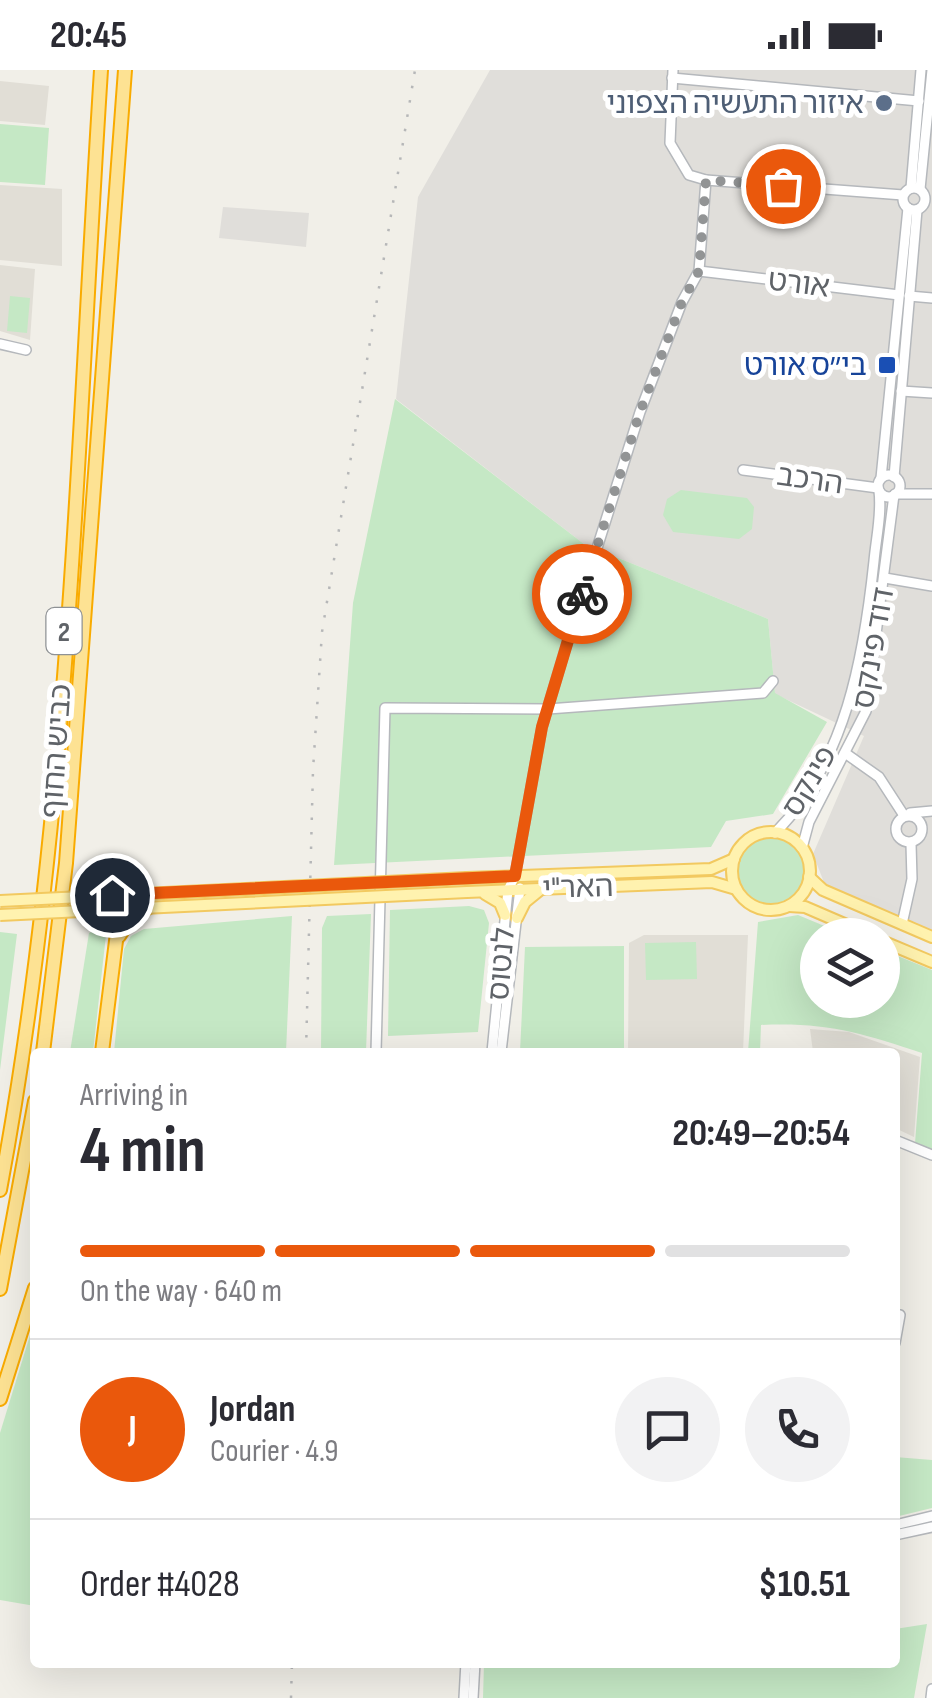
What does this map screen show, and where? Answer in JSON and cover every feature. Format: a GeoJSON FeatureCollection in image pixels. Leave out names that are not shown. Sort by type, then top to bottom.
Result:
{"type":"FeatureCollection","features":[{"type":"Feature","properties":{"kind":"highway","name":"כביש החוף"},"geometry":{"type":"LineString","coordinates":[[0,1190],[32,996],[48,861],[102,70]]}},
{"type":"Feature","properties":{"kind":"highway","name":"כביש החוף"},"geometry":{"type":"LineString","coordinates":[[43,1048],[66,863],[126,70]]}},
{"type":"Feature","properties":{"kind":"highway"},"geometry":{"type":"LineString","coordinates":[[102,1048],[116,948],[114,902]]}},
{"type":"Feature","properties":{"kind":"highway"},"geometry":{"type":"LineString","coordinates":[[116,948],[128,920],[149,907]]}},
{"type":"Feature","properties":{"kind":"highway"},"geometry":{"type":"LineString","coordinates":[[0,1289],[30,1128]]}},
{"type":"Feature","properties":{"kind":"highway"},"geometry":{"type":"LineString","coordinates":[[0,1399],[30,1304]]}},
{"type":"Feature","properties":{"kind":"main road"},"geometry":{"type":"LineString","coordinates":[[831,918],[805,907],[758,908],[736,889],[734,859],[748,840],[775,832],[802,848],[809,878],[823,890],[932,937]]}},
{"type":"Feature","properties":{"kind":"main road","name":"האר\"י"},"geometry":{"type":"LineString","coordinates":[[0,915],[114,902],[468,878],[711,869],[734,859]]}},
{"type":"Feature","properties":{"kind":"main road"},"geometry":{"type":"LineString","coordinates":[[788,906],[802,894],[809,878]]}},
{"type":"Feature","properties":{"kind":"main road","name":"האר\"י"},"geometry":{"type":"LineString","coordinates":[[0,901],[114,902],[149,907],[712,882],[736,889]]}},
{"type":"Feature","properties":{"kind":"main road"},"geometry":{"type":"LineString","coordinates":[[474,892],[496,899],[511,917],[541,889]]}},
{"type":"Feature","properties":{"kind":"main road"},"geometry":{"type":"LineString","coordinates":[[900,948],[932,962]]}},
{"type":"Feature","properties":{"kind":"street"},"geometry":{"type":"LineString","coordinates":[[922,70],[926,101]]}},
{"type":"Feature","properties":{"kind":"street"},"geometry":{"type":"LineString","coordinates":[[932,70],[918,194],[912,209],[894,477],[880,486],[894,494],[932,494]]}},
{"type":"Feature","properties":{"kind":"street"},"geometry":{"type":"LineString","coordinates":[[918,194],[706,180],[689,175],[670,143],[672,74],[926,101]]}},
{"type":"Feature","properties":{"kind":"street"},"geometry":{"type":"LineString","coordinates":[[515,876],[548,709],[640,412],[682,302],[699,271],[706,180]]}},
{"type":"Feature","properties":{"kind":"street"},"geometry":{"type":"LineString","coordinates":[[912,209],[918,194]]}},
{"type":"Feature","properties":{"kind":"street","name":"אורט"},"geometry":{"type":"LineString","coordinates":[[699,271],[932,298]]}},
{"type":"Feature","properties":{"kind":"street","name":"פינקס"},"geometry":{"type":"LineString","coordinates":[[775,832],[795,810],[851,705],[870,605],[880,486],[904,295]]}},
{"type":"Feature","properties":{"kind":"street"},"geometry":{"type":"LineString","coordinates":[[0,344],[26,350]]}},
{"type":"Feature","properties":{"kind":"street"},"geometry":{"type":"LineString","coordinates":[[901,391],[932,393]]}},
{"type":"Feature","properties":{"kind":"street","name":"הרכב"},"geometry":{"type":"LineString","coordinates":[[743,470],[880,486]]}},
{"type":"Feature","properties":{"kind":"street","name":"דוד פינקס"},"geometry":{"type":"LineString","coordinates":[[802,848],[809,822],[866,710],[894,494],[899,484],[894,477]]}},
{"type":"Feature","properties":{"kind":"street"},"geometry":{"type":"LineString","coordinates":[[885,578],[932,586]]}},
{"type":"Feature","properties":{"kind":"street"},"geometry":{"type":"LineString","coordinates":[[376,1048],[385,708],[548,709],[763,693],[773,680]]}},
{"type":"Feature","properties":{"kind":"street"},"geometry":{"type":"LineString","coordinates":[[845,752],[879,777],[905,814],[918,822],[902,924]]}},
{"type":"Feature","properties":{"kind":"street"},"geometry":{"type":"LineString","coordinates":[[905,814],[932,811]]}},
{"type":"Feature","properties":{"kind":"street"},"geometry":{"type":"LineString","coordinates":[[905,814],[898,830],[903,841],[915,842],[932,829]]}},
{"type":"Feature","properties":{"kind":"street","name":"לנטוס"},"geometry":{"type":"LineString","coordinates":[[493,1048],[511,917],[520,890],[515,876]]}},
{"type":"Feature","properties":{"kind":"street","name":"לנטוס"},"geometry":{"type":"LineString","coordinates":[[501,1048],[511,917],[508,890],[515,876]]}},
{"type":"Feature","properties":{"kind":"street"},"geometry":{"type":"LineString","coordinates":[[900,1142],[932,1156]]}},
{"type":"Feature","properties":{"kind":"street"},"geometry":{"type":"LineString","coordinates":[[900,1523],[932,1516]]}},
{"type":"Feature","properties":{"kind":"street"},"geometry":{"type":"LineString","coordinates":[[900,1535],[932,1527]]}},
{"type":"Feature","properties":{"kind":"street"},"geometry":{"type":"LineString","coordinates":[[464,1698],[466,1668]]}},
{"type":"Feature","properties":{"kind":"street"},"geometry":{"type":"LineString","coordinates":[[473,1698],[474,1668]]}},
{"type":"Feature","properties":{"kind":"street"},"geometry":{"type":"LineString","coordinates":[[930,1698],[932,1689]]}},
{"type":"Feature","properties":{"kind":"shaded area"},"geometry":{"type":"Polygon","coordinates":[[[490,70],[932,70],[932,931],[825,885],[813,854],[864,736],[775,694],[768,619],[584,544],[396,399],[418,197],[490,70]]]}},
{"type":"Feature","properties":{"kind":"shaded area"},"geometry":{"type":"Polygon","coordinates":[[[0,81],[49,86],[45,125],[0,121],[0,81]]]}},
{"type":"Feature","properties":{"kind":"shaded area"},"geometry":{"type":"Polygon","coordinates":[[[0,185],[62,189],[62,266],[0,260],[0,185]]]}},
{"type":"Feature","properties":{"kind":"shaded area"},"geometry":{"type":"Polygon","coordinates":[[[223,207],[309,213],[306,247],[219,238],[223,207]]]}},
{"type":"Feature","properties":{"kind":"shaded area"},"geometry":{"type":"Polygon","coordinates":[[[0,265],[35,269],[30,340],[0,331],[0,265]]]}},
{"type":"Feature","properties":{"kind":"shaded area"},"geometry":{"type":"Polygon","coordinates":[[[644,935],[748,935],[743,1048],[628,1048],[629,943],[644,935]]]}},
{"type":"Feature","properties":{"kind":"shaded area"},"geometry":{"type":"Polygon","coordinates":[[[810,1029],[849,1032],[894,1048],[812,1048],[810,1029]]]}},
{"type":"Feature","properties":{"kind":"shaded area"},"geometry":{"type":"Polygon","coordinates":[[[900,1050],[920,1057],[914,1137],[900,1130],[900,1050]]]}},
{"type":"Feature","properties":{"kind":"green space"},"geometry":{"type":"Polygon","coordinates":[[[0,124],[49,128],[45,185],[0,182],[0,124]]]}},
{"type":"Feature","properties":{"kind":"green space"},"geometry":{"type":"Polygon","coordinates":[[[10,296],[30,298],[27,333],[7,331],[10,296]]]}},
{"type":"Feature","properties":{"kind":"green space"},"geometry":{"type":"Polygon","coordinates":[[[395,399],[584,544],[768,619],[775,693],[827,722],[773,814],[726,821],[711,847],[334,865],[353,603],[395,399]]]}},
{"type":"Feature","properties":{"kind":"green space"},"geometry":{"type":"Polygon","coordinates":[[[681,490],[747,498],[754,507],[752,529],[739,539],[673,532],[663,515],[667,499],[681,490]]]}},
{"type":"Feature","properties":{"kind":"green space"},"geometry":{"type":"Polygon","coordinates":[[[770,836],[794,847],[805,871],[794,895],[770,906],[746,895],[735,871],[746,847],[770,836]]]}},
{"type":"Feature","properties":{"kind":"green space"},"geometry":{"type":"Polygon","coordinates":[[[469,906],[484,910],[489,923],[478,1032],[388,1036],[390,910],[469,906]]]}},
{"type":"Feature","properties":{"kind":"green space"},"geometry":{"type":"Polygon","coordinates":[[[371,914],[366,1048],[321,1048],[322,928],[327,916],[371,914]]]}},
{"type":"Feature","properties":{"kind":"green space"},"geometry":{"type":"Polygon","coordinates":[[[798,915],[805,918],[800,918],[800,1018],[900,1018],[900,957],[932,970],[932,1151],[915,1143],[922,1053],[843,1030],[805,1025],[761,1025],[760,1048],[748,1048],[758,922],[798,915]]]}},
{"type":"Feature","properties":{"kind":"green space"},"geometry":{"type":"Polygon","coordinates":[[[292,916],[286,1048],[114,1048],[124,949],[131,936],[144,929],[292,916]]]}},
{"type":"Feature","properties":{"kind":"green space"},"geometry":{"type":"Polygon","coordinates":[[[107,926],[93,1048],[71,1048],[89,933],[107,926]]]}},
{"type":"Feature","properties":{"kind":"green space"},"geometry":{"type":"Polygon","coordinates":[[[0,932],[17,934],[0,1070],[0,932]]]}},
{"type":"Feature","properties":{"kind":"green space"},"geometry":{"type":"Polygon","coordinates":[[[696,942],[697,979],[646,980],[645,943],[696,942]]]}},
{"type":"Feature","properties":{"kind":"green space"},"geometry":{"type":"Polygon","coordinates":[[[624,946],[624,1048],[520,1048],[525,947],[624,946]]]}},
{"type":"Feature","properties":{"kind":"green space"},"geometry":{"type":"Polygon","coordinates":[[[30,1335],[30,1605],[0,1600],[0,1433],[30,1335]]]}},
{"type":"Feature","properties":{"kind":"green space"},"geometry":{"type":"Polygon","coordinates":[[[900,1457],[932,1460],[932,1508],[900,1516],[900,1457]]]}},
{"type":"Feature","properties":{"kind":"green space"},"geometry":{"type":"Polygon","coordinates":[[[927,1624],[914,1698],[483,1698],[484,1668],[900,1668],[900,1628],[927,1624]]]}},
{"type":"Feature","properties":{"kind":"railway"},"geometry":{"type":"LineString","coordinates":[[306,1048],[313,770],[322,632],[415,70]]}},
{"type":"Feature","properties":{"kind":"railway"},"geometry":{"type":"LineString","coordinates":[[291,1698],[292,1668]]}},
{"type":"Feature","properties":{"kind":"way so far"},"geometry":{"type":"LineString","coordinates":[[582,594],[640,412],[682,302],[699,271],[706,180],[783,186]]}},
{"type":"Feature","properties":{"kind":"place","name":"איזור התעשיה הצפוני"},"geometry":{"type":"Point","coordinates":[884,103]}},
{"type":"Feature","properties":{"kind":"place","name":"בי״ס אורט"},"geometry":{"type":"Point","coordinates":[887,365]}},
{"type":"Feature","properties":{"kind":"route"},"geometry":{"type":"LineString","coordinates":[[112,895],[515,876],[542,727],[582,594]]}}]}
